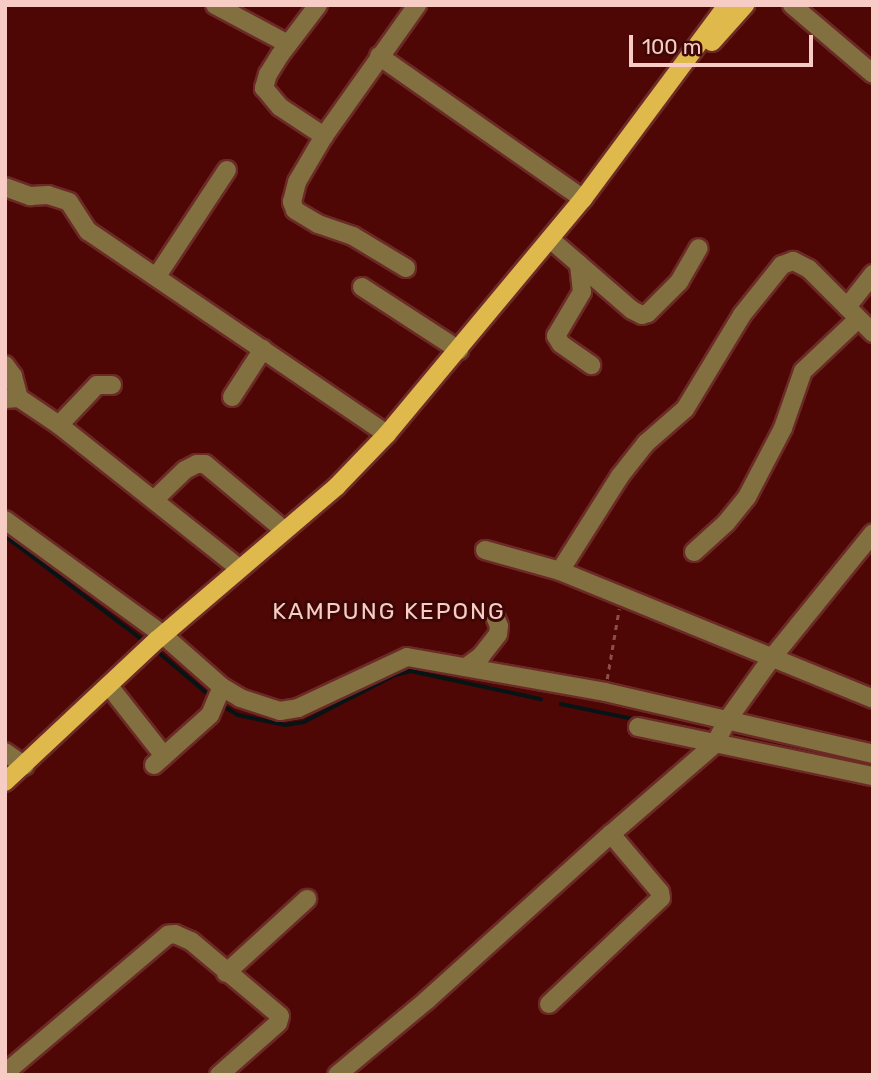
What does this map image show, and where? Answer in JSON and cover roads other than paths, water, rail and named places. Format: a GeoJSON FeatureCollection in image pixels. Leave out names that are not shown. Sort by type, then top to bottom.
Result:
{"type":"FeatureCollection","features":[{"type":"Feature","properties":{"kind":"main road"},"geometry":{"type":"LineString","coordinates":[[5,782],[161,637],[337,486],[387,434],[583,199],[677,76],[727,5]]}},
{"type":"Feature","properties":{"kind":"main road"},"geometry":{"type":"LineString","coordinates":[[677,76],[745,5]]}},
{"type":"Feature","properties":{"kind":"street"},"geometry":{"type":"LineString","coordinates":[[215,5],[288,44]]}},
{"type":"Feature","properties":{"kind":"street"},"geometry":{"type":"LineString","coordinates":[[318,5],[268,75],[264,89],[280,107],[324,136]]}},
{"type":"Feature","properties":{"kind":"street"},"geometry":{"type":"LineString","coordinates":[[406,268],[353,236],[318,224],[293,207],[292,194],[324,136],[417,5]]}},
{"type":"Feature","properties":{"kind":"street"},"geometry":{"type":"LineString","coordinates":[[792,5],[873,75]]}},
{"type":"Feature","properties":{"kind":"street"},"geometry":{"type":"LineString","coordinates":[[379,56],[583,199]]}},
{"type":"Feature","properties":{"kind":"street"},"geometry":{"type":"LineString","coordinates":[[157,276],[227,170]]}},
{"type":"Feature","properties":{"kind":"street"},"geometry":{"type":"LineString","coordinates":[[5,187],[30,196],[48,195],[69,202],[88,231],[387,434]]}},
{"type":"Feature","properties":{"kind":"street"},"geometry":{"type":"LineString","coordinates":[[550,239],[632,310],[642,315],[648,313],[679,282],[699,248]]}},
{"type":"Feature","properties":{"kind":"street"},"geometry":{"type":"LineString","coordinates":[[561,571],[620,476],[646,443],[685,409],[743,315],[782,265],[793,261],[810,269],[873,333]]}},
{"type":"Feature","properties":{"kind":"street"},"geometry":{"type":"LineString","coordinates":[[579,264],[582,292],[556,337],[561,344],[591,365]]}},
{"type":"Feature","properties":{"kind":"street"},"geometry":{"type":"LineString","coordinates":[[694,552],[726,523],[747,497],[783,428],[803,372],[852,313],[873,274]]}},
{"type":"Feature","properties":{"kind":"street"},"geometry":{"type":"LineString","coordinates":[[362,287],[459,350]]}},
{"type":"Feature","properties":{"kind":"street"},"geometry":{"type":"LineString","coordinates":[[232,397],[263,349]]}},
{"type":"Feature","properties":{"kind":"street"},"geometry":{"type":"LineString","coordinates":[[5,365],[13,376],[12,398],[59,425],[240,569]]}},
{"type":"Feature","properties":{"kind":"street"},"geometry":{"type":"LineString","coordinates":[[59,425],[97,385],[111,386]]}},
{"type":"Feature","properties":{"kind":"street"},"geometry":{"type":"LineString","coordinates":[[154,500],[184,470],[197,464],[205,464],[284,530]]}},
{"type":"Feature","properties":{"kind":"street"},"geometry":{"type":"LineString","coordinates":[[5,520],[161,637],[222,687],[240,698],[280,711],[298,708],[407,657],[605,692],[873,754]]}},
{"type":"Feature","properties":{"kind":"street"},"geometry":{"type":"LineString","coordinates":[[337,1075],[427,1000],[716,742],[727,721],[771,659],[873,534]]}},
{"type":"Feature","properties":{"kind":"street"},"geometry":{"type":"LineString","coordinates":[[485,550],[561,571],[873,699]]}},
{"type":"Feature","properties":{"kind":"street"},"geometry":{"type":"LineString","coordinates":[[466,667],[486,650],[498,634],[499,626],[494,614]]}},
{"type":"Feature","properties":{"kind":"street"},"geometry":{"type":"LineString","coordinates":[[109,686],[159,760],[210,715],[222,687]]}},
{"type":"Feature","properties":{"kind":"street"},"geometry":{"type":"LineString","coordinates":[[638,727],[873,776]]}},
{"type":"Feature","properties":{"kind":"street"},"geometry":{"type":"LineString","coordinates":[[5,752],[25,766]]}},
{"type":"Feature","properties":{"kind":"street"},"geometry":{"type":"LineString","coordinates":[[549,1004],[661,898],[660,892],[611,834]]}},
{"type":"Feature","properties":{"kind":"street"},"geometry":{"type":"LineString","coordinates":[[226,973],[307,899]]}},
{"type":"Feature","properties":{"kind":"street"},"geometry":{"type":"LineString","coordinates":[[5,1073],[168,935],[186,937],[281,1018],[219,1075]]}},
{"type":"Feature","properties":{"kind":"waterway"},"geometry":{"type":"LineString","coordinates":[[5,536],[147,643]]}},
{"type":"Feature","properties":{"kind":"waterway"},"geometry":{"type":"LineString","coordinates":[[156,650],[208,694]]}},
{"type":"Feature","properties":{"kind":"waterway"},"geometry":{"type":"LineString","coordinates":[[220,704],[238,715],[285,725],[304,722],[395,675],[411,671],[541,699]]}},
{"type":"Feature","properties":{"kind":"waterway"},"geometry":{"type":"LineString","coordinates":[[561,704],[638,720]]}},
{"type":"Feature","properties":{"kind":"district","name":"KAMPUNG KEPONG"},"geometry":{"type":"Point","coordinates":[389,611]}}]}
